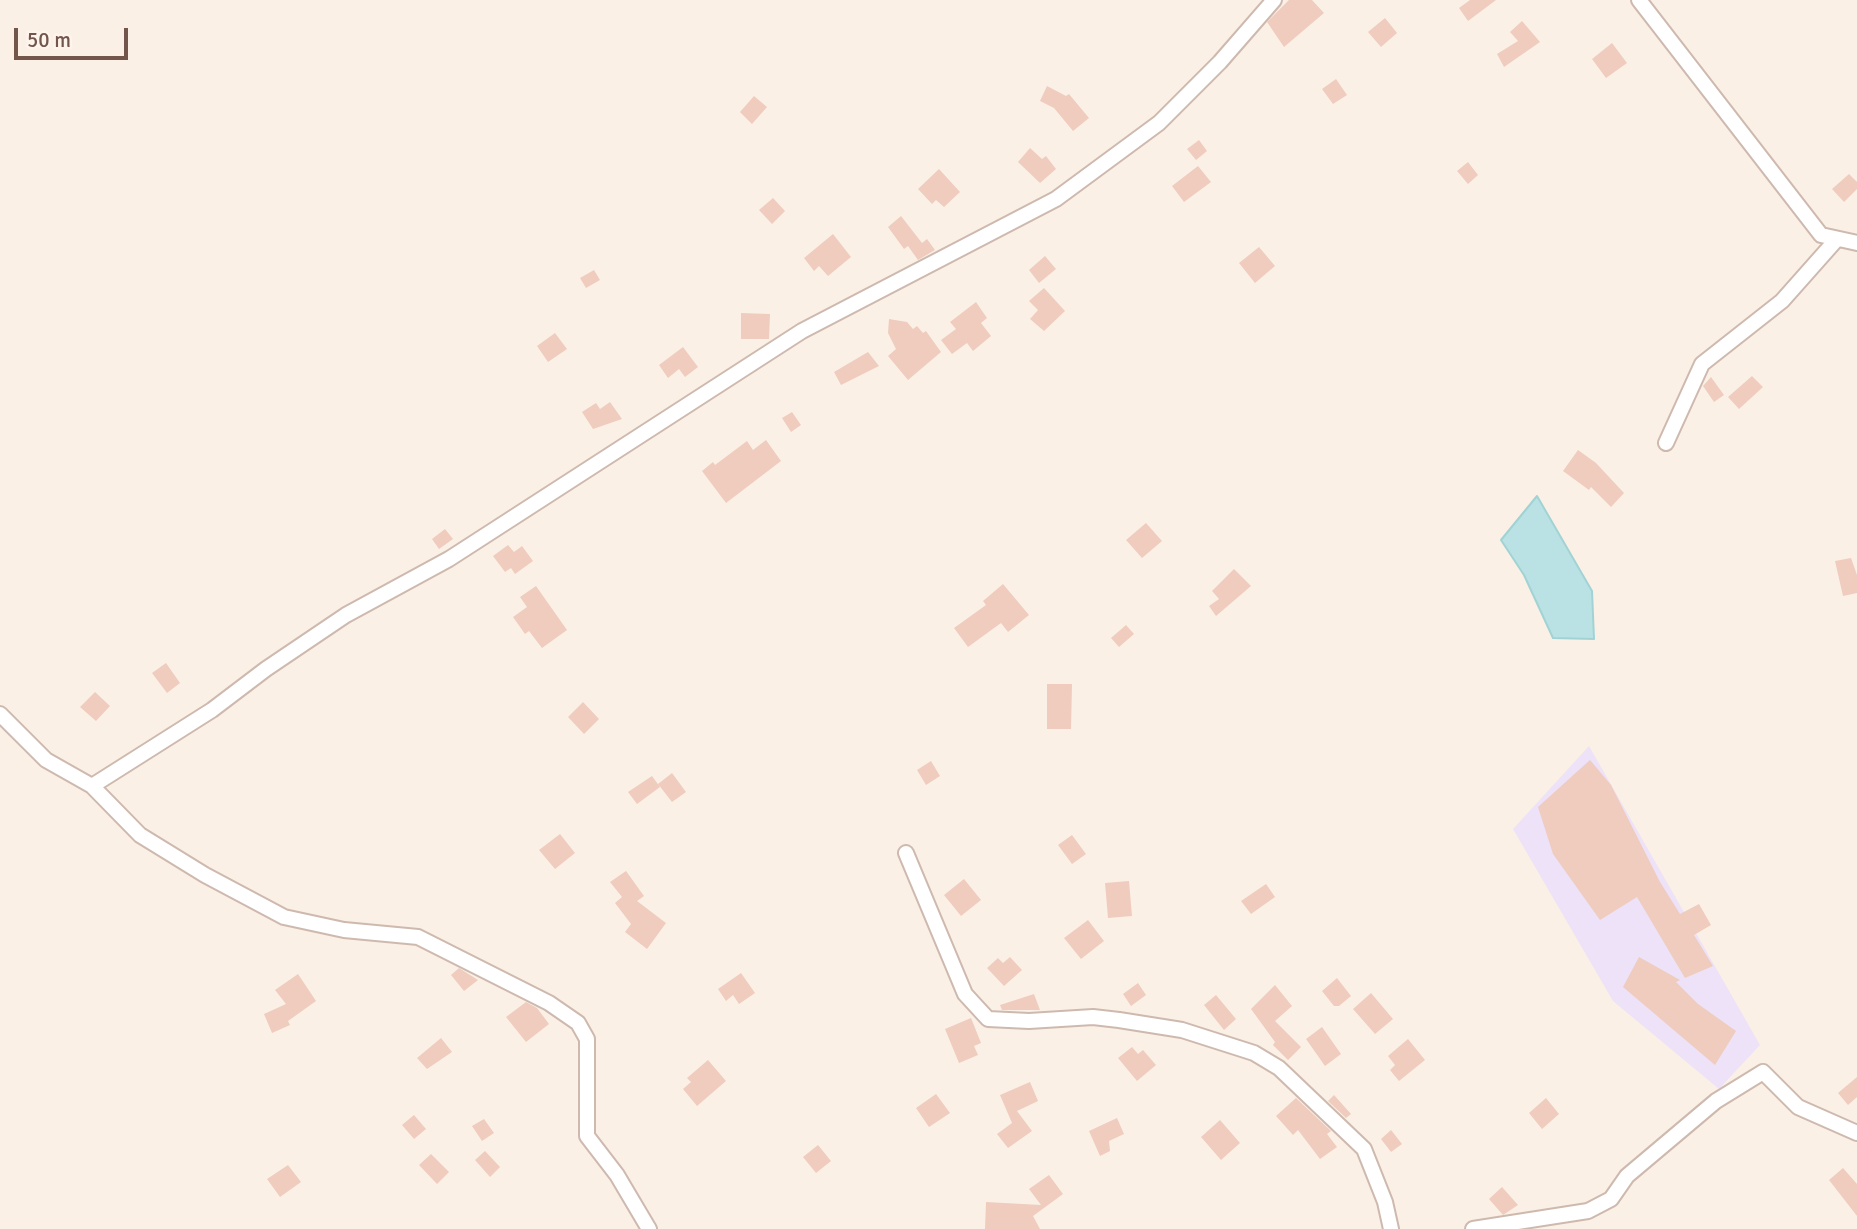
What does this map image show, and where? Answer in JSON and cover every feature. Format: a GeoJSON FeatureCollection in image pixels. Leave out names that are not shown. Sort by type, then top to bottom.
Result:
{"type":"FeatureCollection","features":[{"type":"Feature","properties":{"kind":"street"},"geometry":{"type":"LineString","coordinates":[[92,786],[212,710],[266,669],[346,615],[449,559],[802,331],[1056,200],[1158,123],[1220,62],[1274,0]]}},
{"type":"Feature","properties":{"kind":"street"},"geometry":{"type":"LineString","coordinates":[[1639,0],[1821,235],[1857,243]]}},
{"type":"Feature","properties":{"kind":"street"},"geometry":{"type":"LineString","coordinates":[[1666,443],[1702,364],[1782,301],[1837,239]]}},
{"type":"Feature","properties":{"kind":"street"},"geometry":{"type":"LineString","coordinates":[[0,714],[46,760],[92,786],[140,835],[205,875],[284,917],[344,930],[418,937],[549,1003],[578,1023],[587,1040],[586,1136],[617,1175],[649,1229]]}},
{"type":"Feature","properties":{"kind":"street"},"geometry":{"type":"LineString","coordinates":[[906,853],[965,994],[988,1019],[1029,1021],[1093,1017],[1132,1022],[1182,1030],[1254,1054],[1279,1068],[1364,1149],[1385,1202],[1391,1229]]}},
{"type":"Feature","properties":{"kind":"street"},"geometry":{"type":"LineString","coordinates":[[1473,1229],[1588,1211],[1600,1205],[1611,1199],[1627,1176],[1669,1139],[1716,1101],[1763,1072],[1772,1077],[1798,1107],[1857,1133]]}},
{"type":"Feature","properties":{"kind":"shaded area"},"geometry":{"type":"Polygon","coordinates":[[[1589,746],[1760,1045],[1719,1089],[1613,1001],[1513,829],[1589,746]]]}},
{"type":"Feature","properties":{"kind":"water"},"geometry":{"type":"Polygon","coordinates":[[[1537,496],[1592,591],[1594,639],[1553,638],[1524,575],[1501,540],[1537,496]]]}},
{"type":"Feature","properties":{"kind":"building"},"geometry":{"type":"Polygon","coordinates":[[[1289,0],[1312,0],[1324,13],[1284,47],[1267,22],[1289,0]]]}},
{"type":"Feature","properties":{"kind":"building"},"geometry":{"type":"Polygon","coordinates":[[[1470,0],[1496,0],[1468,21],[1459,8],[1470,0]]]}},
{"type":"Feature","properties":{"kind":"building"},"geometry":{"type":"Polygon","coordinates":[[[1385,18],[1397,33],[1381,47],[1368,32],[1385,18]]]}},
{"type":"Feature","properties":{"kind":"building"},"geometry":{"type":"Polygon","coordinates":[[[1522,21],[1540,42],[1504,67],[1497,54],[1518,41],[1510,32],[1522,21]]]}},
{"type":"Feature","properties":{"kind":"building"},"geometry":{"type":"Polygon","coordinates":[[[1612,43],[1627,63],[1606,78],[1592,59],[1612,43]]]}},
{"type":"Feature","properties":{"kind":"building"},"geometry":{"type":"Polygon","coordinates":[[[1336,79],[1347,95],[1333,104],[1322,89],[1336,79]]]}},
{"type":"Feature","properties":{"kind":"building"},"geometry":{"type":"Polygon","coordinates":[[[1047,86],[1066,96],[1069,94],[1089,118],[1073,131],[1054,108],[1040,101],[1047,86]]]}},
{"type":"Feature","properties":{"kind":"building"},"geometry":{"type":"Polygon","coordinates":[[[754,96],[767,107],[752,124],[740,112],[754,96]]]}},
{"type":"Feature","properties":{"kind":"building"},"geometry":{"type":"Polygon","coordinates":[[[1199,140],[1207,151],[1196,160],[1187,149],[1199,140]]]}},
{"type":"Feature","properties":{"kind":"building"},"geometry":{"type":"Polygon","coordinates":[[[1030,148],[1042,159],[1046,156],[1056,169],[1040,183],[1018,162],[1030,148]]]}},
{"type":"Feature","properties":{"kind":"building"},"geometry":{"type":"Polygon","coordinates":[[[1468,162],[1478,175],[1468,184],[1457,171],[1468,162]]]}},
{"type":"Feature","properties":{"kind":"building"},"geometry":{"type":"Polygon","coordinates":[[[1198,166],[1211,182],[1184,202],[1172,186],[1198,166]]]}},
{"type":"Feature","properties":{"kind":"building"},"geometry":{"type":"Polygon","coordinates":[[[939,169],[960,192],[944,207],[936,200],[932,204],[918,189],[939,169]]]}},
{"type":"Feature","properties":{"kind":"building"},"geometry":{"type":"Polygon","coordinates":[[[1849,174],[1857,182],[1857,189],[1844,202],[1832,189],[1849,174]]]}},
{"type":"Feature","properties":{"kind":"building"},"geometry":{"type":"Polygon","coordinates":[[[773,198],[785,211],[772,224],[759,210],[773,198]]]}},
{"type":"Feature","properties":{"kind":"building"},"geometry":{"type":"Polygon","coordinates":[[[901,216],[922,243],[927,239],[935,250],[918,260],[908,246],[904,249],[888,227],[901,216]]]}},
{"type":"Feature","properties":{"kind":"building"},"geometry":{"type":"Polygon","coordinates":[[[833,234],[851,257],[828,276],[819,266],[814,271],[804,258],[833,234]]]}},
{"type":"Feature","properties":{"kind":"building"},"geometry":{"type":"Polygon","coordinates":[[[1259,247],[1275,266],[1255,283],[1239,263],[1259,247]]]}},
{"type":"Feature","properties":{"kind":"building"},"geometry":{"type":"Polygon","coordinates":[[[1045,256],[1056,269],[1039,283],[1029,270],[1045,256]]]}},
{"type":"Feature","properties":{"kind":"building"},"geometry":{"type":"Polygon","coordinates":[[[594,270],[600,280],[586,288],[580,278],[594,270]]]}},
{"type":"Feature","properties":{"kind":"building"},"geometry":{"type":"Polygon","coordinates":[[[1044,288],[1065,311],[1044,331],[1030,319],[1038,310],[1029,301],[1044,288]]]}},
{"type":"Feature","properties":{"kind":"building"},"geometry":{"type":"Polygon","coordinates":[[[976,302],[987,318],[981,323],[991,336],[973,351],[967,343],[952,354],[941,340],[956,329],[950,322],[976,302]]]}},
{"type":"Feature","properties":{"kind":"building"},"geometry":{"type":"Polygon","coordinates":[[[741,313],[770,314],[769,339],[741,339],[741,313]]]}},
{"type":"Feature","properties":{"kind":"building"},"geometry":{"type":"Polygon","coordinates":[[[889,319],[907,322],[913,329],[917,326],[923,333],[926,331],[941,352],[908,380],[888,356],[896,349],[888,333],[889,319]]]}},
{"type":"Feature","properties":{"kind":"building"},"geometry":{"type":"Polygon","coordinates":[[[555,333],[567,349],[548,362],[537,346],[555,333]]]}},
{"type":"Feature","properties":{"kind":"building"},"geometry":{"type":"Polygon","coordinates":[[[683,347],[698,367],[685,377],[679,369],[668,378],[659,365],[683,347]]]}},
{"type":"Feature","properties":{"kind":"building"},"geometry":{"type":"Polygon","coordinates":[[[868,352],[879,366],[841,385],[834,372],[868,352]]]}},
{"type":"Feature","properties":{"kind":"building"},"geometry":{"type":"Polygon","coordinates":[[[1752,376],[1763,387],[1739,409],[1728,397],[1752,376]]]}},
{"type":"Feature","properties":{"kind":"building"},"geometry":{"type":"Polygon","coordinates":[[[1711,377],[1724,395],[1714,402],[1703,386],[1711,377]]]}},
{"type":"Feature","properties":{"kind":"building"},"geometry":{"type":"Polygon","coordinates":[[[610,402],[622,419],[593,429],[582,412],[596,403],[600,409],[610,402]]]}},
{"type":"Feature","properties":{"kind":"building"},"geometry":{"type":"Polygon","coordinates":[[[792,412],[801,425],[791,432],[782,418],[792,412]]]}},
{"type":"Feature","properties":{"kind":"building"},"geometry":{"type":"Polygon","coordinates":[[[766,440],[781,461],[726,503],[702,471],[713,462],[715,465],[747,441],[753,450],[766,440]]]}},
{"type":"Feature","properties":{"kind":"building"},"geometry":{"type":"Polygon","coordinates":[[[1578,450],[1596,463],[1624,493],[1611,507],[1591,487],[1589,490],[1563,471],[1578,450]]]}},
{"type":"Feature","properties":{"kind":"building"},"geometry":{"type":"Polygon","coordinates":[[[1146,523],[1162,541],[1142,558],[1126,540],[1146,523]]]}},
{"type":"Feature","properties":{"kind":"building"},"geometry":{"type":"Polygon","coordinates":[[[445,529],[453,539],[439,549],[432,539],[445,529]]]}},
{"type":"Feature","properties":{"kind":"building"},"geometry":{"type":"Polygon","coordinates":[[[508,545],[514,552],[522,546],[533,561],[515,574],[511,568],[505,572],[493,556],[508,545]]]}},
{"type":"Feature","properties":{"kind":"building"},"geometry":{"type":"Polygon","coordinates":[[[1851,558],[1857,575],[1857,593],[1843,596],[1835,561],[1851,558]]]}},
{"type":"Feature","properties":{"kind":"building"},"geometry":{"type":"Polygon","coordinates":[[[1234,569],[1251,586],[1216,616],[1209,606],[1219,599],[1212,591],[1234,569]]]}},
{"type":"Feature","properties":{"kind":"building"},"geometry":{"type":"Polygon","coordinates":[[[1003,584],[1029,615],[1008,632],[1001,623],[968,647],[954,628],[986,605],[983,601],[1003,584]]]}},
{"type":"Feature","properties":{"kind":"building"},"geometry":{"type":"Polygon","coordinates":[[[536,586],[567,630],[542,648],[529,631],[525,634],[513,617],[527,607],[520,597],[536,586]]]}},
{"type":"Feature","properties":{"kind":"building"},"geometry":{"type":"Polygon","coordinates":[[[1126,625],[1134,634],[1119,647],[1111,638],[1126,625]]]}},
{"type":"Feature","properties":{"kind":"building"},"geometry":{"type":"Polygon","coordinates":[[[166,663],[180,683],[167,693],[152,673],[166,663]]]}},
{"type":"Feature","properties":{"kind":"building"},"geometry":{"type":"Polygon","coordinates":[[[1047,684],[1072,684],[1071,729],[1047,729],[1047,684]]]}},
{"type":"Feature","properties":{"kind":"building"},"geometry":{"type":"Polygon","coordinates":[[[95,692],[110,706],[96,721],[80,707],[95,692]]]}},
{"type":"Feature","properties":{"kind":"building"},"geometry":{"type":"Polygon","coordinates":[[[583,702],[599,719],[584,734],[568,717],[583,702]]]}},
{"type":"Feature","properties":{"kind":"building"},"geometry":{"type":"Polygon","coordinates":[[[1590,760],[1611,785],[1660,882],[1680,914],[1699,904],[1711,925],[1694,935],[1713,966],[1685,978],[1637,897],[1600,920],[1553,854],[1538,807],[1590,760]]]}},
{"type":"Feature","properties":{"kind":"building"},"geometry":{"type":"Polygon","coordinates":[[[931,761],[940,776],[926,785],[917,770],[931,761]]]}},
{"type":"Feature","properties":{"kind":"building"},"geometry":{"type":"Polygon","coordinates":[[[672,773],[686,792],[672,802],[658,784],[672,773]]]}},
{"type":"Feature","properties":{"kind":"building"},"geometry":{"type":"Polygon","coordinates":[[[652,776],[660,787],[637,804],[628,792],[652,776]]]}},
{"type":"Feature","properties":{"kind":"building"},"geometry":{"type":"Polygon","coordinates":[[[560,834],[575,853],[555,869],[539,850],[560,834]]]}},
{"type":"Feature","properties":{"kind":"building"},"geometry":{"type":"Polygon","coordinates":[[[1072,835],[1086,854],[1072,864],[1058,845],[1072,835]]]}},
{"type":"Feature","properties":{"kind":"building"},"geometry":{"type":"Polygon","coordinates":[[[626,871],[644,896],[637,901],[666,923],[647,949],[625,932],[631,924],[615,903],[622,897],[610,882],[626,871]]]}},
{"type":"Feature","properties":{"kind":"building"},"geometry":{"type":"Polygon","coordinates":[[[964,879],[981,900],[961,916],[944,895],[964,879]]]}},
{"type":"Feature","properties":{"kind":"building"},"geometry":{"type":"Polygon","coordinates":[[[1129,881],[1132,916],[1108,918],[1105,883],[1129,881]]]}},
{"type":"Feature","properties":{"kind":"building"},"geometry":{"type":"Polygon","coordinates":[[[1266,884],[1275,897],[1251,914],[1241,901],[1266,884]]]}},
{"type":"Feature","properties":{"kind":"building"},"geometry":{"type":"Polygon","coordinates":[[[1088,920],[1104,941],[1081,959],[1064,938],[1088,920]]]}},
{"type":"Feature","properties":{"kind":"building"},"geometry":{"type":"Polygon","coordinates":[[[1010,957],[1022,970],[1004,986],[987,968],[998,958],[1003,963],[1010,957]]]}},
{"type":"Feature","properties":{"kind":"building"},"geometry":{"type":"Polygon","coordinates":[[[1639,957],[1680,980],[1676,982],[1698,1004],[1736,1031],[1715,1065],[1623,987],[1639,957]]]}},
{"type":"Feature","properties":{"kind":"building"},"geometry":{"type":"Polygon","coordinates":[[[459,968],[478,980],[464,991],[451,975],[459,968]]]}},
{"type":"Feature","properties":{"kind":"building"},"geometry":{"type":"Polygon","coordinates":[[[741,973],[755,993],[739,1004],[733,995],[726,1001],[718,989],[741,973]]]}},
{"type":"Feature","properties":{"kind":"building"},"geometry":{"type":"Polygon","coordinates":[[[298,974],[316,1001],[288,1021],[290,1025],[272,1033],[264,1014],[286,1004],[275,990],[298,974]]]}},
{"type":"Feature","properties":{"kind":"building"},"geometry":{"type":"Polygon","coordinates":[[[1337,978],[1351,996],[1339,1006],[1334,1006],[1322,991],[1337,978]]]}},
{"type":"Feature","properties":{"kind":"building"},"geometry":{"type":"Polygon","coordinates":[[[1138,983],[1146,995],[1131,1006],[1123,994],[1138,983]]]}},
{"type":"Feature","properties":{"kind":"building"},"geometry":{"type":"Polygon","coordinates":[[[1275,985],[1292,1006],[1275,1021],[1301,1047],[1288,1060],[1273,1045],[1275,1042],[1251,1009],[1275,985]]]}},
{"type":"Feature","properties":{"kind":"building"},"geometry":{"type":"Polygon","coordinates":[[[1371,993],[1393,1019],[1375,1034],[1353,1009],[1371,993]]]}},
{"type":"Feature","properties":{"kind":"building"},"geometry":{"type":"Polygon","coordinates":[[[1034,994],[1040,1010],[1002,1010],[1000,1005],[1034,994]]]}},
{"type":"Feature","properties":{"kind":"building"},"geometry":{"type":"Polygon","coordinates":[[[1216,995],[1236,1019],[1224,1030],[1204,1005],[1216,995]]]}},
{"type":"Feature","properties":{"kind":"building"},"geometry":{"type":"Polygon","coordinates":[[[526,1002],[537,1008],[549,1024],[526,1042],[506,1017],[526,1002]]]}},
{"type":"Feature","properties":{"kind":"building"},"geometry":{"type":"Polygon","coordinates":[[[971,1018],[981,1043],[974,1046],[978,1055],[959,1063],[945,1029],[971,1018]]]}},
{"type":"Feature","properties":{"kind":"building"},"geometry":{"type":"Polygon","coordinates":[[[1322,1027],[1341,1054],[1325,1066],[1306,1039],[1322,1027]]]}},
{"type":"Feature","properties":{"kind":"building"},"geometry":{"type":"Polygon","coordinates":[[[441,1038],[452,1052],[427,1069],[417,1058],[441,1038]]]}},
{"type":"Feature","properties":{"kind":"building"},"geometry":{"type":"Polygon","coordinates":[[[1408,1039],[1425,1060],[1399,1081],[1390,1070],[1395,1065],[1388,1056],[1408,1039]]]}},
{"type":"Feature","properties":{"kind":"building"},"geometry":{"type":"Polygon","coordinates":[[[1132,1047],[1138,1054],[1143,1050],[1156,1065],[1137,1081],[1118,1058],[1132,1047]]]}},
{"type":"Feature","properties":{"kind":"building"},"geometry":{"type":"Polygon","coordinates":[[[708,1060],[726,1081],[697,1106],[683,1089],[691,1082],[687,1078],[708,1060]]]}},
{"type":"Feature","properties":{"kind":"building"},"geometry":{"type":"Polygon","coordinates":[[[1857,1077],[1857,1097],[1848,1105],[1838,1093],[1857,1077]]]}},
{"type":"Feature","properties":{"kind":"building"},"geometry":{"type":"Polygon","coordinates":[[[1030,1082],[1038,1101],[1017,1111],[1032,1131],[1008,1148],[997,1134],[1012,1123],[1000,1095],[1030,1082]]]}},
{"type":"Feature","properties":{"kind":"building"},"geometry":{"type":"Polygon","coordinates":[[[936,1094],[950,1113],[929,1127],[916,1108],[936,1094]]]}},
{"type":"Feature","properties":{"kind":"building"},"geometry":{"type":"Polygon","coordinates":[[[1334,1095],[1351,1114],[1346,1118],[1328,1101],[1334,1095]]]}},
{"type":"Feature","properties":{"kind":"building"},"geometry":{"type":"Polygon","coordinates":[[[1296,1098],[1331,1131],[1327,1134],[1337,1147],[1320,1159],[1298,1130],[1293,1135],[1276,1116],[1296,1098]]]}},
{"type":"Feature","properties":{"kind":"building"},"geometry":{"type":"Polygon","coordinates":[[[1546,1098],[1559,1114],[1542,1129],[1529,1113],[1546,1098]]]}},
{"type":"Feature","properties":{"kind":"building"},"geometry":{"type":"Polygon","coordinates":[[[414,1115],[426,1129],[414,1139],[402,1125],[414,1115]]]}},
{"type":"Feature","properties":{"kind":"building"},"geometry":{"type":"Polygon","coordinates":[[[1117,1118],[1124,1134],[1109,1141],[1110,1151],[1100,1156],[1089,1131],[1117,1118]]]}},
{"type":"Feature","properties":{"kind":"building"},"geometry":{"type":"Polygon","coordinates":[[[484,1119],[494,1133],[482,1141],[472,1126],[484,1119]]]}},
{"type":"Feature","properties":{"kind":"building"},"geometry":{"type":"Polygon","coordinates":[[[1220,1120],[1240,1143],[1221,1160],[1201,1137],[1220,1120]]]}},
{"type":"Feature","properties":{"kind":"building"},"geometry":{"type":"Polygon","coordinates":[[[1391,1130],[1402,1144],[1391,1152],[1381,1139],[1391,1130]]]}},
{"type":"Feature","properties":{"kind":"building"},"geometry":{"type":"Polygon","coordinates":[[[818,1145],[831,1161],[816,1173],[803,1157],[818,1145]]]}},
{"type":"Feature","properties":{"kind":"building"},"geometry":{"type":"Polygon","coordinates":[[[485,1151],[500,1167],[490,1177],[475,1160],[485,1151]]]}},
{"type":"Feature","properties":{"kind":"building"},"geometry":{"type":"Polygon","coordinates":[[[431,1154],[449,1172],[437,1184],[419,1165],[431,1154]]]}},
{"type":"Feature","properties":{"kind":"building"},"geometry":{"type":"Polygon","coordinates":[[[288,1165],[301,1182],[280,1197],[267,1179],[288,1165]]]}},
{"type":"Feature","properties":{"kind":"building"},"geometry":{"type":"Polygon","coordinates":[[[1843,1168],[1857,1184],[1857,1216],[1829,1180],[1843,1168]]]}},
{"type":"Feature","properties":{"kind":"building"},"geometry":{"type":"Polygon","coordinates":[[[1049,1175],[1063,1194],[1033,1216],[1040,1229],[985,1229],[986,1202],[1041,1205],[1029,1189],[1049,1175]]]}},
{"type":"Feature","properties":{"kind":"building"},"geometry":{"type":"Polygon","coordinates":[[[1502,1187],[1518,1205],[1503,1215],[1489,1199],[1502,1187]]]}}]}
